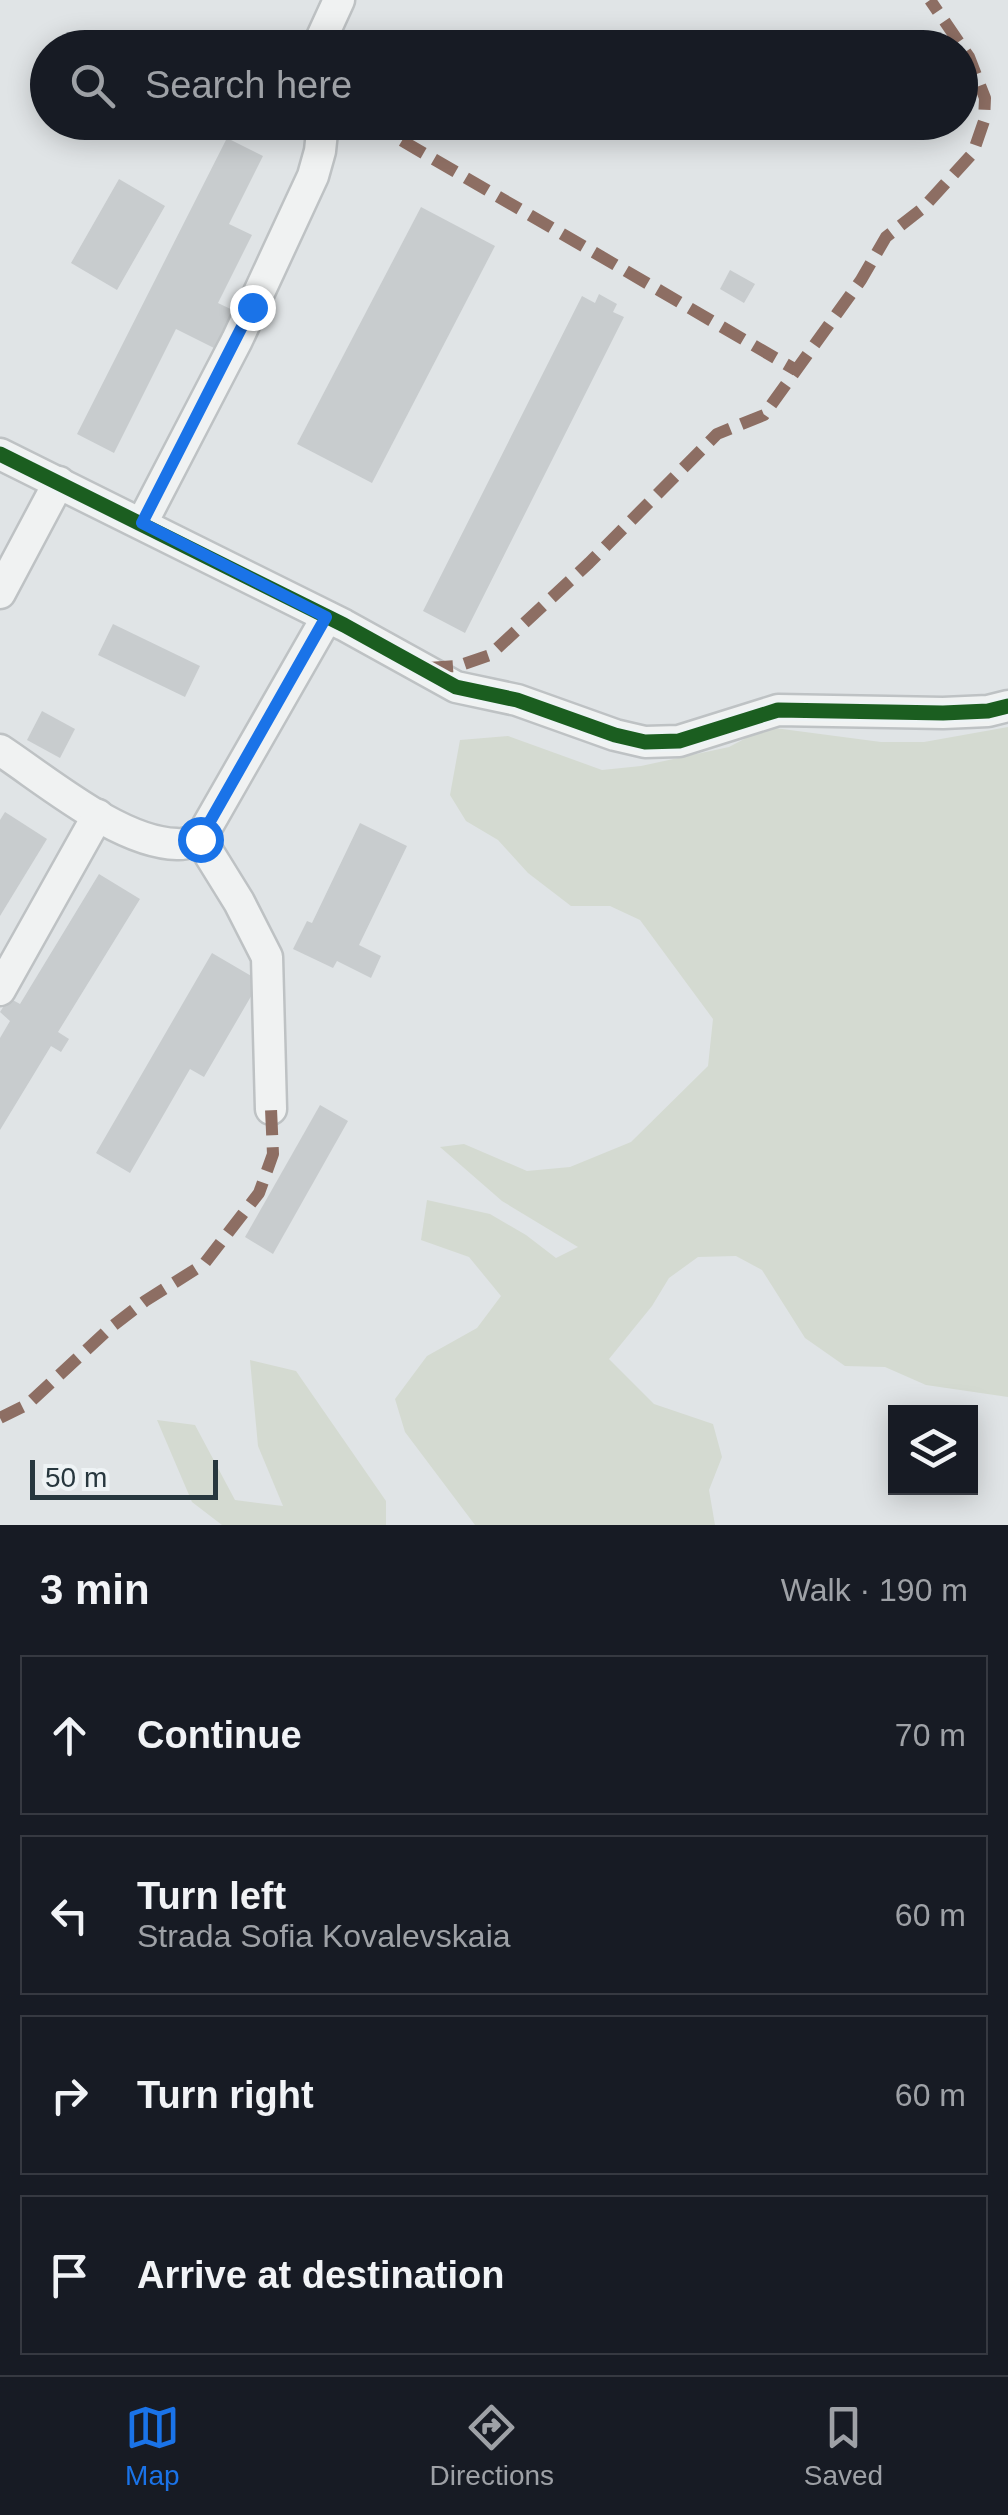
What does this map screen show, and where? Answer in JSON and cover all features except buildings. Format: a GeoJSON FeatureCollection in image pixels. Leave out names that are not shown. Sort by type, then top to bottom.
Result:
{"type":"FeatureCollection","features":[{"type":"Feature","properties":{"kind":"street"},"geometry":{"type":"LineString","coordinates":[[325,30],[339,0]]}},
{"type":"Feature","properties":{"kind":"street"},"geometry":{"type":"LineString","coordinates":[[142,523],[237,340],[313,176],[321,140]]}},
{"type":"Feature","properties":{"kind":"street"},"geometry":{"type":"LineString","coordinates":[[0,454],[326,617],[456,687],[517,700],[645,742],[679,740],[778,710],[942,713],[1008,706]]}},
{"type":"Feature","properties":{"kind":"street"},"geometry":{"type":"LineString","coordinates":[[0,593],[59,482]]}},
{"type":"Feature","properties":{"kind":"street"},"geometry":{"type":"LineString","coordinates":[[0,750],[98,815],[142,837],[178,845],[200,839],[326,617]]}},
{"type":"Feature","properties":{"kind":"street"},"geometry":{"type":"LineString","coordinates":[[0,990],[98,815]]}},
{"type":"Feature","properties":{"kind":"street"},"geometry":{"type":"LineString","coordinates":[[200,839],[240,902],[268,957],[271,1109]]}},
{"type":"Feature","properties":{"kind":"shaded area"},"geometry":{"type":"Polygon","coordinates":[[[767,727],[881,742],[924,742],[1008,727],[1008,1397],[926,1385],[885,1367],[845,1366],[805,1338],[762,1270],[736,1256],[698,1257],[669,1278],[652,1306],[609,1359],[654,1404],[713,1424],[722,1457],[709,1490],[715,1525],[475,1525],[405,1432],[395,1399],[427,1356],[477,1328],[501,1296],[469,1257],[421,1240],[427,1200],[490,1214],[556,1258],[578,1247],[502,1201],[440,1147],[464,1144],[527,1171],[570,1167],[631,1142],[708,1066],[713,1019],[640,920],[610,906],[571,906],[528,873],[498,840],[466,821],[450,795],[460,740],[508,736],[602,770],[641,766],[729,747],[767,727]]]}},
{"type":"Feature","properties":{"kind":"shaded area"},"geometry":{"type":"Polygon","coordinates":[[[250,1360],[296,1371],[386,1501],[386,1525],[222,1525],[192,1502],[157,1420],[195,1425],[235,1500],[283,1506],[258,1446],[250,1360]]]}},
{"type":"Feature","properties":{"kind":"marked path"},"geometry":{"type":"LineString","coordinates":[[930,0],[951,30]]}},
{"type":"Feature","properties":{"kind":"marked path"},"geometry":{"type":"LineString","coordinates":[[978,80],[985,98],[978,138]]}},
{"type":"Feature","properties":{"kind":"marked path"},"geometry":{"type":"LineString","coordinates":[[401,140],[796,370]]}},
{"type":"Feature","properties":{"kind":"marked path"},"geometry":{"type":"LineString","coordinates":[[428,668],[458,666],[490,655],[589,563],[717,434],[764,415],[861,280],[886,237],[923,208],[973,153],[977,140]]}},
{"type":"Feature","properties":{"kind":"marked path"},"geometry":{"type":"LineString","coordinates":[[0,1418],[28,1404],[145,1301],[204,1264],[259,1193],[273,1154],[271,1109]]}},
{"type":"Feature","properties":{"kind":"cycle path"},"geometry":{"type":"LineString","coordinates":[[0,454],[344,625],[456,687],[517,700],[615,735],[645,742],[679,741],[778,710],[943,713],[1008,706]]}},
{"type":"Feature","properties":{"kind":"route"},"geometry":{"type":"LineString","coordinates":[[200,839],[326,617],[142,523],[252,307]]}}]}
